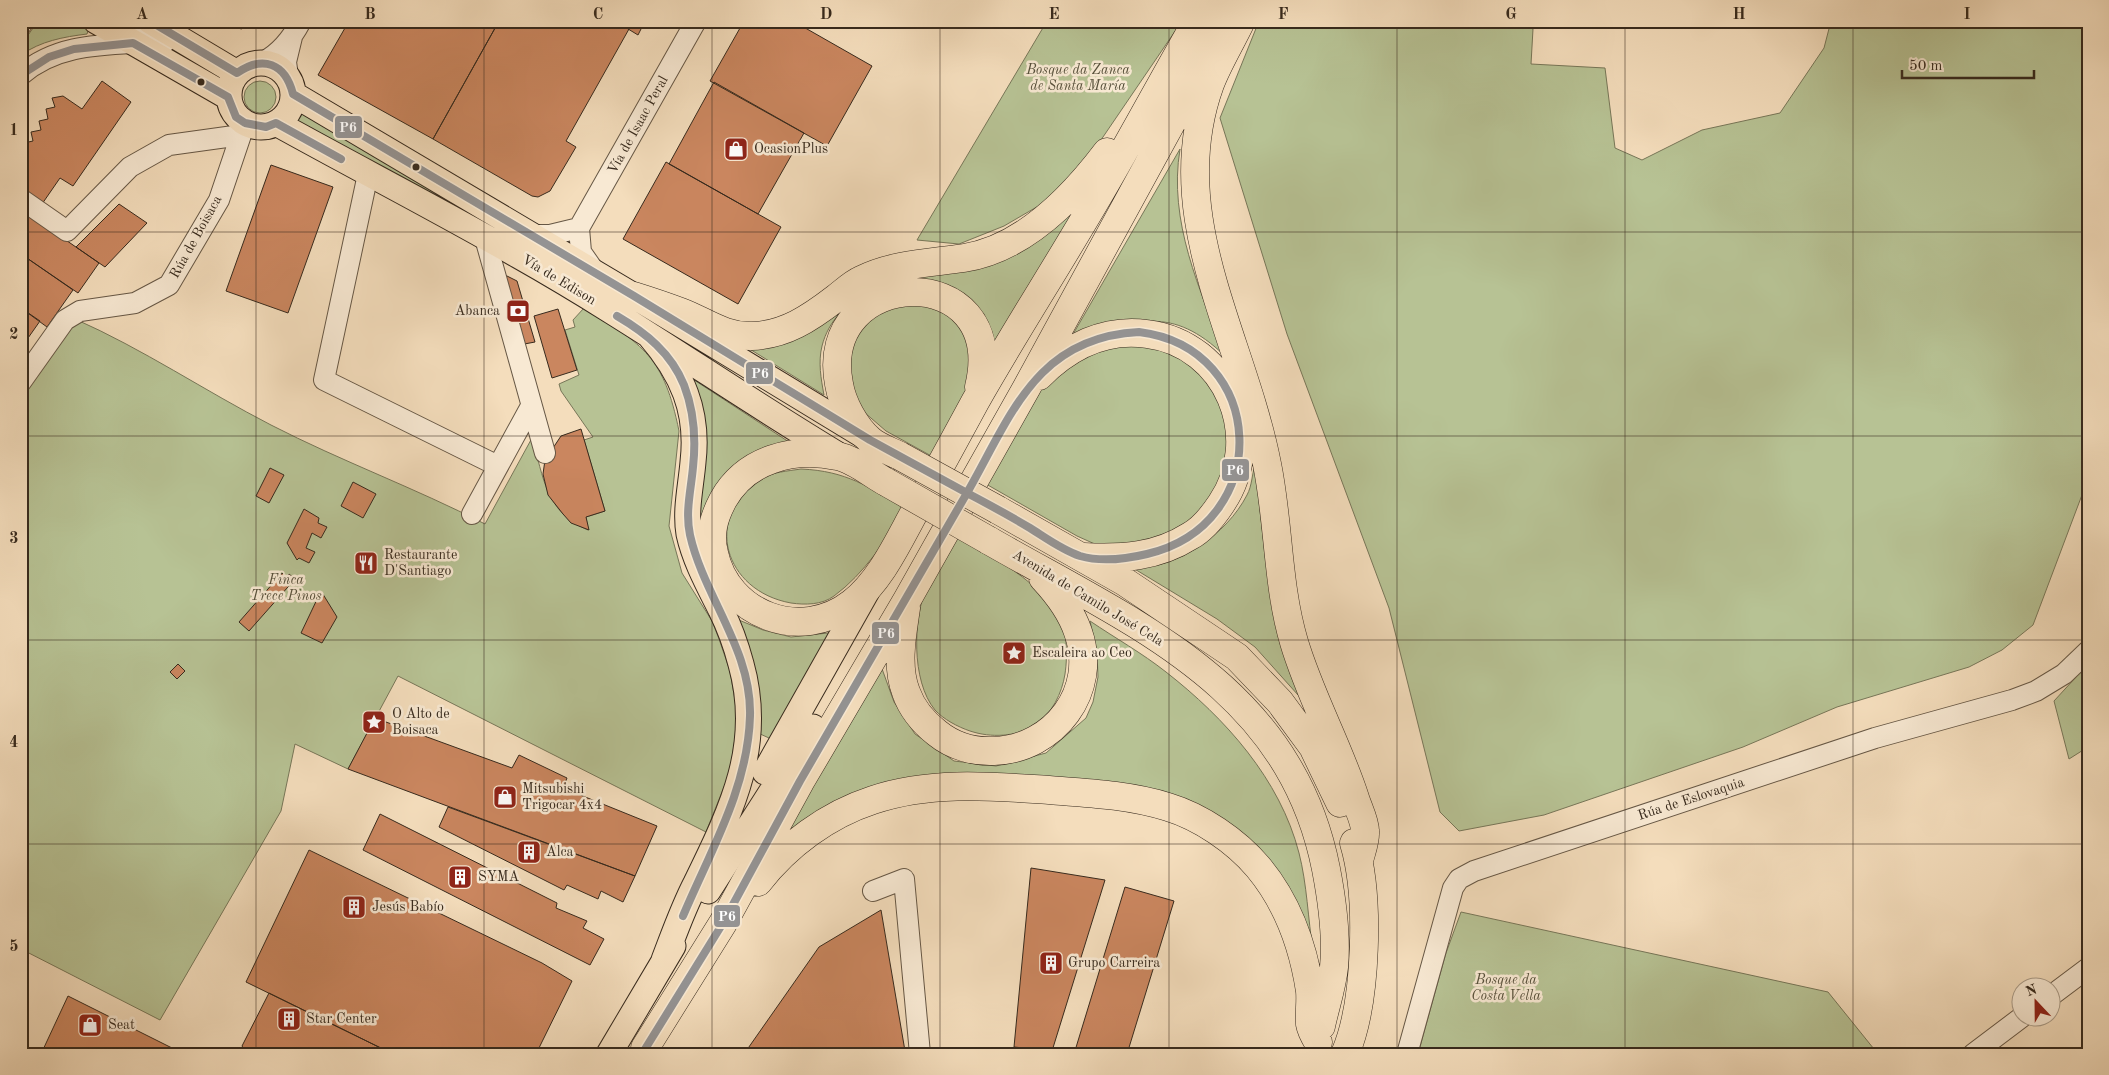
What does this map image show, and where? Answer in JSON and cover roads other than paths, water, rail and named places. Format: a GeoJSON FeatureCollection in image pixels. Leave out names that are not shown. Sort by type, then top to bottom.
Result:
{"type":"FeatureCollection","features":[{"type":"Feature","properties":{"kind":"highway"},"geometry":{"type":"LineString","coordinates":[[840,456],[804,452],[771,458],[744,474],[731,486],[714,522],[711,539],[714,556],[722,575],[740,600],[776,621],[799,622],[820,619],[851,604],[873,580],[896,546],[976,401],[1098,196],[1197,21]]}},
{"type":"Feature","properties":{"kind":"highway"},"geometry":{"type":"LineString","coordinates":[[813,727],[1213,21]]}},
{"type":"Feature","properties":{"kind":"highway"},"geometry":{"type":"LineString","coordinates":[[643,1051],[723,923],[800,782],[907,600],[1027,387],[1186,96],[1219,21]]}},
{"type":"Feature","properties":{"kind":"highway"},"geometry":{"type":"LineString","coordinates":[[1241,21],[1210,84],[1199,130],[1193,178],[1195,207],[1202,247],[1248,387],[1267,464],[1278,554],[1293,641],[1351,785],[1365,831],[1359,861]]}},
{"type":"Feature","properties":{"kind":"highway"},"geometry":{"type":"LineString","coordinates":[[634,296],[682,312],[726,333],[751,336],[796,326],[860,280],[913,264],[967,257],[1006,244],[1040,223],[1072,196],[1165,75]]}},
{"type":"Feature","properties":{"kind":"highway"},"geometry":{"type":"LineString","coordinates":[[870,440],[852,417],[841,395],[836,369],[842,339],[854,317],[872,302],[889,295],[923,292],[941,297],[960,308],[974,324],[982,343],[984,366],[976,401]]}},
{"type":"Feature","properties":{"kind":"highway"},"geometry":{"type":"LineString","coordinates":[[1027,387],[1052,362],[1079,344],[1107,334],[1133,332],[1160,336],[1186,346],[1208,363],[1225,385],[1236,410],[1242,437],[1239,469],[1229,493],[1213,516],[1192,536],[1168,548],[1139,557],[1118,559],[1082,557]]}},
{"type":"Feature","properties":{"kind":"highway","name":"Vía de Edison"},"geometry":{"type":"LineString","coordinates":[[870,440],[1082,557]]}},
{"type":"Feature","properties":{"kind":"highway","name":"Vía de Edison"},"geometry":{"type":"LineString","coordinates":[[840,456],[886,482]]}},
{"type":"Feature","properties":{"kind":"highway","name":"Avenida de Camilo José Cela"},"geometry":{"type":"LineString","coordinates":[[886,482],[1130,620],[1191,661],[1229,692],[1267,733],[1298,783],[1321,841],[1332,901],[1334,967],[1315,1048]]}},
{"type":"Feature","properties":{"kind":"highway"},"geometry":{"type":"LineString","coordinates":[[1082,557],[1125,582],[1237,657],[1280,702],[1312,747],[1341,805],[1359,861],[1364,919],[1361,973],[1356,1014],[1345,1054]]}},
{"type":"Feature","properties":{"kind":"highway"},"geometry":{"type":"LineString","coordinates":[[907,600],[901,638],[901,661],[905,690],[914,710],[926,724],[944,739],[964,748],[986,752],[1007,751],[1028,745],[1047,734],[1065,718],[1077,696],[1082,673],[1082,652],[1079,633],[1071,614],[1056,591],[1028,563]]}},
{"type":"Feature","properties":{"kind":"highway"},"geometry":{"type":"LineString","coordinates":[[723,923],[785,851],[824,823],[873,800],[908,791],[975,786],[1070,792],[1145,801],[1169,807],[1218,832],[1251,860],[1272,887],[1296,931],[1302,949],[1310,994],[1310,1025],[1315,1048]]}},
{"type":"Feature","properties":{"kind":"main road"},"geometry":{"type":"LineString","coordinates":[[96,21],[130,32],[228,97]]}},
{"type":"Feature","properties":{"kind":"main road"},"geometry":{"type":"LineString","coordinates":[[150,21],[237,73]]}},
{"type":"Feature","properties":{"kind":"main road"},"geometry":{"type":"LineString","coordinates":[[263,62],[281,69],[290,85],[289,111],[276,123],[266,127],[243,129],[228,97],[231,80],[244,66],[263,62]]}},
{"type":"Feature","properties":{"kind":"main road","name":"Vía de Edison"},"geometry":{"type":"LineString","coordinates":[[290,85],[598,276],[870,440]]}},
{"type":"Feature","properties":{"kind":"main road","name":"Vía de Edison"},"geometry":{"type":"LineString","coordinates":[[276,123],[519,256],[649,335],[766,412],[840,456]]}},
{"type":"Feature","properties":{"kind":"main road"},"geometry":{"type":"LineString","coordinates":[[649,335],[679,375],[689,401],[695,439],[688,515],[689,534],[703,573],[732,635],[748,690],[750,714],[743,771],[729,814],[695,885],[664,960]]}},
{"type":"Feature","properties":{"kind":"main road"},"geometry":{"type":"LineString","coordinates":[[683,914],[873,580]]}},
{"type":"Feature","properties":{"kind":"main road"},"geometry":{"type":"LineString","coordinates":[[609,1054],[664,960],[813,727]]}},
{"type":"Feature","properties":{"kind":"main road"},"geometry":{"type":"LineString","coordinates":[[643,1051],[813,727]]}},
{"type":"Feature","properties":{"kind":"street"},"geometry":{"type":"LineString","coordinates":[[21,25],[24,21]]}},
{"type":"Feature","properties":{"kind":"street","name":"Vía de Isaac Peral"},"geometry":{"type":"LineString","coordinates":[[579,228],[696,21]]}},
{"type":"Feature","properties":{"kind":"street"},"geometry":{"type":"LineString","coordinates":[[263,62],[274,57],[296,29]]}},
{"type":"Feature","properties":{"kind":"street"},"geometry":{"type":"LineString","coordinates":[[290,85],[286,62],[296,29]]}},
{"type":"Feature","properties":{"kind":"street"},"geometry":{"type":"LineString","coordinates":[[21,75],[49,57],[130,32],[187,54],[213,58]]}},
{"type":"Feature","properties":{"kind":"street"},"geometry":{"type":"LineString","coordinates":[[21,199],[67,231],[130,167],[169,145],[243,129]]}},
{"type":"Feature","properties":{"kind":"street","name":"Rúa de Boisaca"},"geometry":{"type":"LineString","coordinates":[[21,382],[65,320],[80,311],[135,303],[169,286],[219,200],[243,129]]}},
{"type":"Feature","properties":{"kind":"street"},"geometry":{"type":"LineString","coordinates":[[368,174],[324,380],[498,466]]}},
{"type":"Feature","properties":{"kind":"street"},"geometry":{"type":"LineString","coordinates":[[532,235],[550,235],[579,228],[581,252],[598,276]]}},
{"type":"Feature","properties":{"kind":"street"},"geometry":{"type":"LineString","coordinates":[[485,238],[544,453]]}},
{"type":"Feature","properties":{"kind":"street"},"geometry":{"type":"LineString","coordinates":[[472,514],[532,406]]}},
{"type":"Feature","properties":{"kind":"street","name":"Rúa de Eslovaquia"},"geometry":{"type":"LineString","coordinates":[[1407,1054],[1453,888],[1459,879],[1484,868],[1875,738],[2012,700],[2036,691],[2064,674],[2088,651]]}},
{"type":"Feature","properties":{"kind":"street"},"geometry":{"type":"LineString","coordinates":[[873,891],[904,879],[920,1054]]}},
{"type":"Feature","properties":{"kind":"street"},"geometry":{"type":"LineString","coordinates":[[2062,988],[2088,968]]}},
{"type":"Feature","properties":{"kind":"street"},"geometry":{"type":"LineString","coordinates":[[1974,1054],[2012,1025]]}},
{"type":"Feature","properties":{"kind":"place","name":"OcasionPlus"},"geometry":{"type":"Point","coordinates":[736,149]}},
{"type":"Feature","properties":{"kind":"place","name":"Abanca"},"geometry":{"type":"Point","coordinates":[518,311]}},
{"type":"Feature","properties":{"kind":"place","name":"Restaurante D'Santiago"},"geometry":{"type":"Point","coordinates":[366,563]}},
{"type":"Feature","properties":{"kind":"place","name":"Escaleira ao Ceo"},"geometry":{"type":"Point","coordinates":[1014,653]}},
{"type":"Feature","properties":{"kind":"place","name":"O Alto de Boisaca"},"geometry":{"type":"Point","coordinates":[374,722]}},
{"type":"Feature","properties":{"kind":"place","name":"Mitsubishi Trigocar 4x4"},"geometry":{"type":"Point","coordinates":[505,797]}},
{"type":"Feature","properties":{"kind":"place","name":"Alca"},"geometry":{"type":"Point","coordinates":[529,852]}},
{"type":"Feature","properties":{"kind":"place","name":"SYMA"},"geometry":{"type":"Point","coordinates":[460,877]}},
{"type":"Feature","properties":{"kind":"place","name":"Jesús Babío"},"geometry":{"type":"Point","coordinates":[354,907]}},
{"type":"Feature","properties":{"kind":"place","name":"Grupo Carreira"},"geometry":{"type":"Point","coordinates":[1051,963]}},
{"type":"Feature","properties":{"kind":"place","name":"Star Center"},"geometry":{"type":"Point","coordinates":[289,1019]}},
{"type":"Feature","properties":{"kind":"place","name":"Seat"},"geometry":{"type":"Point","coordinates":[90,1025]}},
{"type":"Feature","properties":{"kind":"park label","name":"Bosque da Zanca de Santa María"},"geometry":{"type":"Point","coordinates":[1078,78]}},
{"type":"Feature","properties":{"kind":"park label","name":"Finca Trece Pinos"},"geometry":{"type":"Point","coordinates":[286,588]}},
{"type":"Feature","properties":{"kind":"park label","name":"Bosque da Costa Vella"},"geometry":{"type":"Point","coordinates":[1506,988]}}]}
